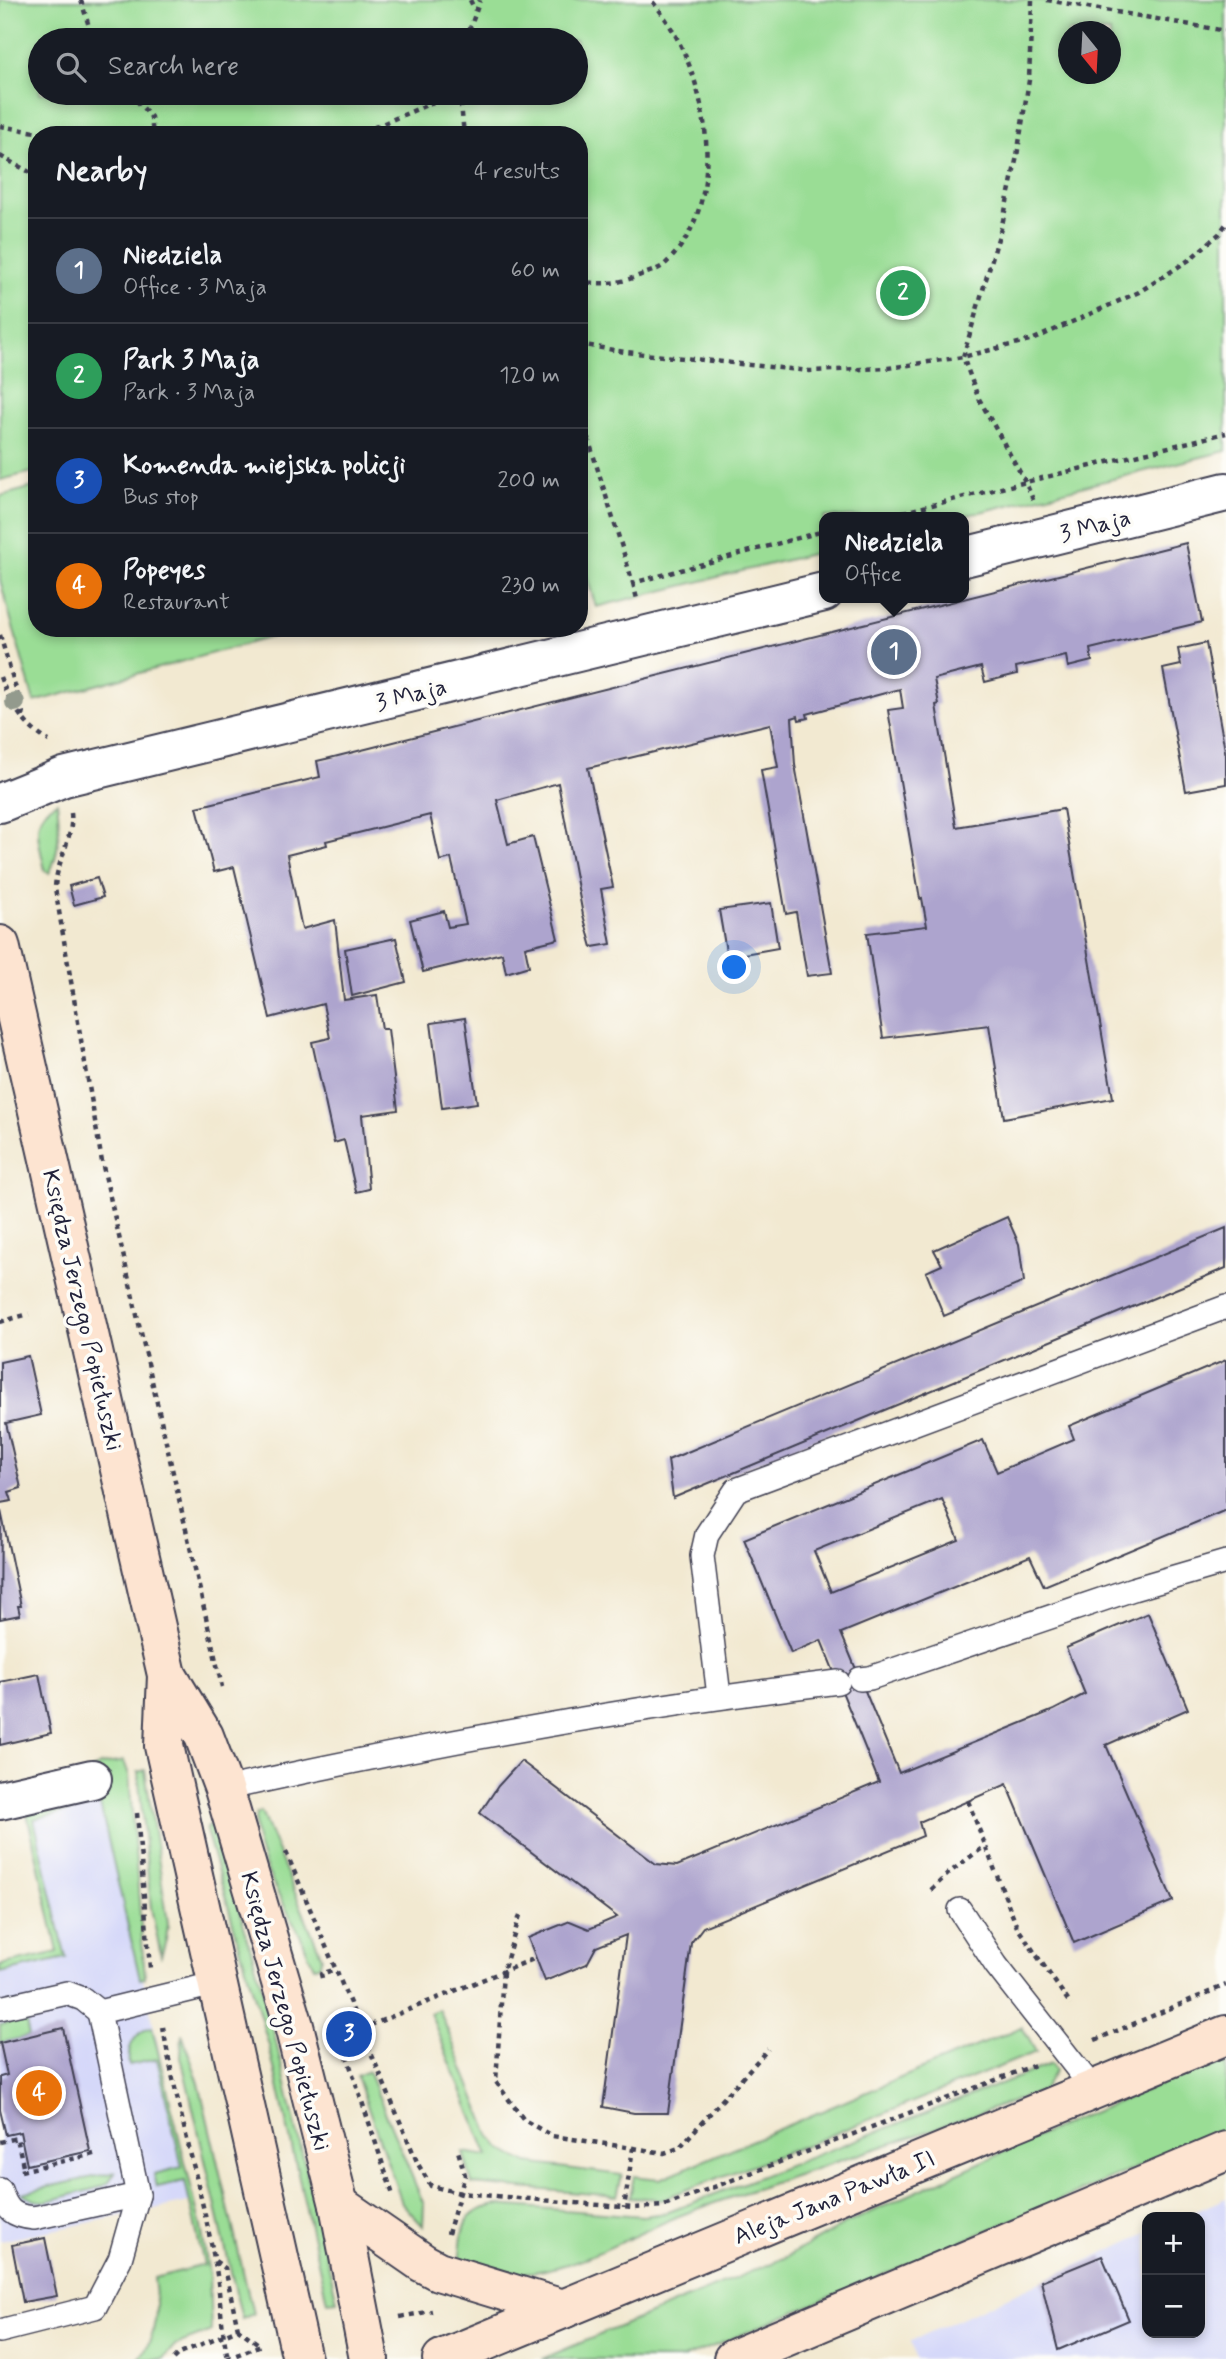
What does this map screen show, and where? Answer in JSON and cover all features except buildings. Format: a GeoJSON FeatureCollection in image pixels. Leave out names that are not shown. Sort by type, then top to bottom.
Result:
{"type":"FeatureCollection","features":[{"type":"Feature","properties":{"kind":"main road","name":"Księdza Jerzego Popiełuszki"},"geometry":{"type":"LineString","coordinates":[[0,945],[167,1675],[164,1746],[302,2359]]}},
{"type":"Feature","properties":{"kind":"main road","name":"Księdza Jerzego Popiełuszki"},"geometry":{"type":"LineString","coordinates":[[167,1675],[204,1736],[224,1789],[294,2026],[339,2204],[369,2359]]}},
{"type":"Feature","properties":{"kind":"main road","name":"Aleja Jana Pawła II"},"geometry":{"type":"LineString","coordinates":[[442,2359],[1226,2035]]}},
{"type":"Feature","properties":{"kind":"main road"},"geometry":{"type":"LineString","coordinates":[[733,2359],[1226,2151]]}},
{"type":"Feature","properties":{"kind":"main road"},"geometry":{"type":"LineString","coordinates":[[339,2204],[438,2271],[563,2309]]}},
{"type":"Feature","properties":{"kind":"street","name":"3 Maja"},"geometry":{"type":"LineString","coordinates":[[969,556],[1226,492]]}},
{"type":"Feature","properties":{"kind":"street","name":"3 Maja"},"geometry":{"type":"LineString","coordinates":[[0,803],[64,777],[819,593]]}},
{"type":"Feature","properties":{"kind":"street"},"geometry":{"type":"LineString","coordinates":[[0,1800],[92,1779]]}},
{"type":"Feature","properties":{"kind":"lane"},"geometry":{"type":"LineString","coordinates":[[719,1696],[702,1556],[707,1534],[736,1490],[1226,1307]]}},
{"type":"Feature","properties":{"kind":"lane"},"geometry":{"type":"LineString","coordinates":[[224,1789],[416,1749],[719,1696],[870,1678],[1133,1589],[1226,1562]]}},
{"type":"Feature","properties":{"kind":"lane"},"geometry":{"type":"LineString","coordinates":[[960,1910],[996,1965],[1094,2090]]}},
{"type":"Feature","properties":{"kind":"lane"},"geometry":{"type":"LineString","coordinates":[[99,2012],[218,1983]]}},
{"type":"Feature","properties":{"kind":"lane"},"geometry":{"type":"LineString","coordinates":[[0,2008],[67,1993],[83,1999],[99,2012],[138,2195],[120,2259],[95,2307],[0,2331]]}},
{"type":"Feature","properties":{"kind":"lane"},"geometry":{"type":"LineString","coordinates":[[0,2190],[6,2207],[20,2216],[34,2218],[138,2195]]}},
{"type":"Feature","properties":{"kind":"path"},"geometry":{"type":"LineString","coordinates":[[81,0],[89,28]]}},
{"type":"Feature","properties":{"kind":"path"},"geometry":{"type":"LineString","coordinates":[[470,0],[476,11]]}},
{"type":"Feature","properties":{"kind":"path"},"geometry":{"type":"LineString","coordinates":[[470,28],[480,0]]}},
{"type":"Feature","properties":{"kind":"path"},"geometry":{"type":"LineString","coordinates":[[588,283],[602,285],[630,279],[664,266],[685,240],[700,206],[708,174],[706,126],[695,82],[665,15],[651,0]]}},
{"type":"Feature","properties":{"kind":"path"},"geometry":{"type":"LineString","coordinates":[[1032,0],[1029,80],[1017,156],[1002,225],[962,357],[978,397],[1033,499]]}},
{"type":"Feature","properties":{"kind":"path"},"geometry":{"type":"LineString","coordinates":[[1047,0],[1226,31]]}},
{"type":"Feature","properties":{"kind":"path"},"geometry":{"type":"LineString","coordinates":[[140,105],[151,117],[152,126]]}},
{"type":"Feature","properties":{"kind":"path"},"geometry":{"type":"LineString","coordinates":[[378,126],[428,105]]}},
{"type":"Feature","properties":{"kind":"path"},"geometry":{"type":"LineString","coordinates":[[459,105],[462,126]]}},
{"type":"Feature","properties":{"kind":"path"},"geometry":{"type":"LineString","coordinates":[[0,126],[28,131]]}},
{"type":"Feature","properties":{"kind":"path"},"geometry":{"type":"LineString","coordinates":[[0,156],[28,171]]}},
{"type":"Feature","properties":{"kind":"path"},"geometry":{"type":"LineString","coordinates":[[588,346],[625,352],[809,371],[888,369],[962,357],[1034,339],[1139,292],[1189,260],[1219,234],[1226,224]]}},
{"type":"Feature","properties":{"kind":"path"},"geometry":{"type":"LineString","coordinates":[[904,512],[1226,433]]}},
{"type":"Feature","properties":{"kind":"path"},"geometry":{"type":"LineString","coordinates":[[588,438],[637,597]]}},
{"type":"Feature","properties":{"kind":"path"},"geometry":{"type":"LineString","coordinates":[[633,583],[819,532]]}},
{"type":"Feature","properties":{"kind":"path"},"geometry":{"type":"LineString","coordinates":[[0,635],[26,720]]}},
{"type":"Feature","properties":{"kind":"path"},"geometry":{"type":"LineString","coordinates":[[0,677],[9,701],[35,734],[54,743]]}},
{"type":"Feature","properties":{"kind":"path"},"geometry":{"type":"LineString","coordinates":[[70,805],[72,823],[55,873],[55,888],[102,1162],[223,1693]]}},
{"type":"Feature","properties":{"kind":"path"},"geometry":{"type":"LineString","coordinates":[[0,1322],[29,1314]]}},
{"type":"Feature","properties":{"kind":"path"},"geometry":{"type":"LineString","coordinates":[[968,1801],[1024,1939],[1072,2007]]}},
{"type":"Feature","properties":{"kind":"path"},"geometry":{"type":"LineString","coordinates":[[136,1804],[151,1974]]}},
{"type":"Feature","properties":{"kind":"path"},"geometry":{"type":"LineString","coordinates":[[282,1844],[418,2164],[431,2186],[460,2193],[624,2208],[664,2206],[1064,2054],[1226,1985]]}},
{"type":"Feature","properties":{"kind":"path"},"geometry":{"type":"LineString","coordinates":[[931,1890],[985,1846]]}},
{"type":"Feature","properties":{"kind":"path"},"geometry":{"type":"LineString","coordinates":[[520,1915],[503,1972],[496,2082],[524,2120],[552,2136],[664,2153],[679,2148],[752,2070],[768,2049]]}},
{"type":"Feature","properties":{"kind":"path"},"geometry":{"type":"LineString","coordinates":[[361,2029],[536,1958]]}},
{"type":"Feature","properties":{"kind":"path"},"geometry":{"type":"LineString","coordinates":[[325,1987],[321,1974],[336,1969]]}},
{"type":"Feature","properties":{"kind":"path"},"geometry":{"type":"LineString","coordinates":[[333,2012],[386,2175]]}},
{"type":"Feature","properties":{"kind":"path"},"geometry":{"type":"LineString","coordinates":[[162,2023],[173,2085],[215,2260],[222,2336],[227,2359],[260,2345],[238,2329],[225,2269],[215,2260]]}},
{"type":"Feature","properties":{"kind":"path"},"geometry":{"type":"LineString","coordinates":[[1087,2029],[1095,2040]]}},
{"type":"Feature","properties":{"kind":"path"},"geometry":{"type":"LineString","coordinates":[[0,2142],[17,2138],[24,2171],[97,2153]]}},
{"type":"Feature","properties":{"kind":"path"},"geometry":{"type":"LineString","coordinates":[[624,2208],[633,2148]]}},
{"type":"Feature","properties":{"kind":"path"},"geometry":{"type":"LineString","coordinates":[[445,2246],[465,2175],[458,2151]]}},
{"type":"Feature","properties":{"kind":"path"},"geometry":{"type":"LineString","coordinates":[[393,2318],[438,2310]]}},
{"type":"Feature","properties":{"kind":"path"},"geometry":{"type":"LineString","coordinates":[[174,2359],[180,2353],[238,2329]]}},
{"type":"Feature","properties":{"kind":"shaded area"},"geometry":{"type":"Polygon","coordinates":[[[102,1798],[193,2201],[0,2241],[0,1965],[58,1952],[26,1815],[102,1798]]]}},
{"type":"Feature","properties":{"kind":"shaded area"},"geometry":{"type":"Polygon","coordinates":[[[1226,2198],[1226,2359],[915,2359],[911,2341],[1142,2235],[1142,2338],[1205,2338],[1205,2212],[1194,2212],[1226,2198]]]}},
{"type":"Feature","properties":{"kind":"green space"},"geometry":{"type":"Polygon","coordinates":[[[0,0],[1226,0],[1226,451],[969,515],[969,512],[819,512],[819,552],[596,607],[588,581],[588,126],[28,126],[28,473],[0,480],[0,0]]]}},
{"type":"Feature","properties":{"kind":"green space"},"geometry":{"type":"Polygon","coordinates":[[[28,488],[28,637],[271,637],[34,702],[0,580],[0,496],[28,488]]]}},
{"type":"Feature","properties":{"kind":"green space"},"geometry":{"type":"Polygon","coordinates":[[[57,802],[58,839],[49,873],[45,871],[38,832],[39,823],[48,808],[57,802]]]}},
{"type":"Feature","properties":{"kind":"green space"},"geometry":{"type":"Polygon","coordinates":[[[124,1761],[129,1775],[145,1978],[140,1979],[100,1804],[34,1819],[66,1958],[0,1973],[0,1965],[58,1952],[27,1813],[100,1765],[124,1761]]]}},
{"type":"Feature","properties":{"kind":"green space"},"geometry":{"type":"Polygon","coordinates":[[[145,1770],[168,1923],[161,1956],[151,1908],[138,1772],[145,1770]]]}},
{"type":"Feature","properties":{"kind":"green space"},"geometry":{"type":"Polygon","coordinates":[[[261,1812],[322,1957],[319,1966],[314,1967],[261,1855],[255,1826],[256,1814],[261,1812]]]}},
{"type":"Feature","properties":{"kind":"green space"},"geometry":{"type":"Polygon","coordinates":[[[209,1825],[216,1830],[268,2008],[337,2301],[327,2302],[269,2046],[206,1831],[209,1825]]]}},
{"type":"Feature","properties":{"kind":"green space"},"geometry":{"type":"Polygon","coordinates":[[[439,2009],[490,2135],[500,2148],[527,2163],[622,2175],[617,2196],[472,2184],[463,2152],[488,2156],[430,2013],[439,2009]]]}},
{"type":"Feature","properties":{"kind":"green space"},"geometry":{"type":"Polygon","coordinates":[[[25,2018],[29,2036],[0,2043],[0,2025],[25,2018]]]}},
{"type":"Feature","properties":{"kind":"green space"},"geometry":{"type":"Polygon","coordinates":[[[152,2027],[201,2227],[209,2274],[211,2331],[175,2345],[163,2359],[139,2359],[150,2340],[155,2320],[154,2278],[204,2265],[185,2181],[157,2187],[154,2174],[182,2167],[157,2059],[129,2065],[129,2053],[136,2037],[152,2027]]]}},
{"type":"Feature","properties":{"kind":"green space"},"geometry":{"type":"Polygon","coordinates":[[[1022,2027],[1036,2052],[819,2140],[662,2199],[630,2197],[634,2176],[660,2179],[1022,2027]]]}},
{"type":"Feature","properties":{"kind":"green space"},"geometry":{"type":"Polygon","coordinates":[[[182,2034],[199,2083],[253,2314],[242,2319],[181,2057],[182,2034]]]}},
{"type":"Feature","properties":{"kind":"green space"},"geometry":{"type":"Polygon","coordinates":[[[1226,2057],[1226,2130],[683,2359],[542,2359],[786,2257],[845,2224],[1074,2120],[1226,2057]]]}},
{"type":"Feature","properties":{"kind":"green space"},"geometry":{"type":"Polygon","coordinates":[[[1051,2064],[1055,2071],[1044,2090],[692,2211],[574,2262],[524,2273],[459,2265],[465,2225],[475,2213],[484,2208],[496,2205],[643,2216],[666,2213],[1051,2064]]]}},
{"type":"Feature","properties":{"kind":"green space"},"geometry":{"type":"Polygon","coordinates":[[[368,2071],[424,2205],[423,2226],[402,2203],[357,2076],[368,2071]]]}},
{"type":"Feature","properties":{"kind":"green space"},"geometry":{"type":"Polygon","coordinates":[[[115,2172],[108,2183],[101,2187],[48,2201],[34,2200],[22,2193],[115,2172]]]}},
{"type":"Feature","properties":{"kind":"place","name":"Park 3 Maja"},"geometry":{"type":"Point","coordinates":[903,293]}},
{"type":"Feature","properties":{"kind":"place","name":"Niedziela"},"geometry":{"type":"Point","coordinates":[894,652]}},
{"type":"Feature","properties":{"kind":"place","name":"Komenda miejska policji"},"geometry":{"type":"Point","coordinates":[349,2034]}},
{"type":"Feature","properties":{"kind":"place","name":"Popeyes"},"geometry":{"type":"Point","coordinates":[39,2093]}}]}
